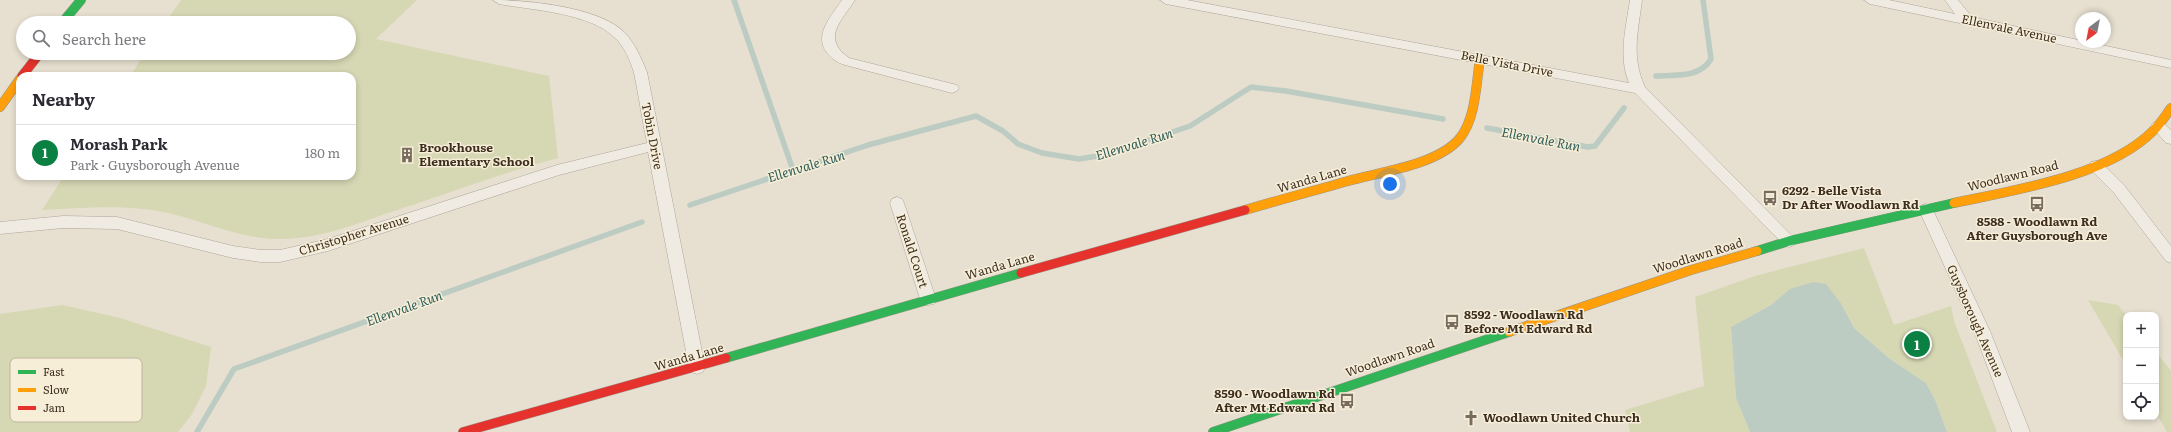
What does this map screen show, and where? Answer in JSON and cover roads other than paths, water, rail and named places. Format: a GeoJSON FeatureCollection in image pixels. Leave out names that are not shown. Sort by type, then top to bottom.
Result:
{"type":"FeatureCollection","features":[{"type":"Feature","properties":{"kind":"street"},"geometry":{"type":"LineString","coordinates":[[68,16],[81,0]]}},
{"type":"Feature","properties":{"kind":"street","name":"Tobin Drive"},"geometry":{"type":"LineString","coordinates":[[499,0],[584,17],[605,24],[619,34],[630,51],[640,72],[653,146],[697,367]]}},
{"type":"Feature","properties":{"kind":"street"},"geometry":{"type":"LineString","coordinates":[[849,0],[828,30],[829,49],[834,54],[845,60],[952,88]]}},
{"type":"Feature","properties":{"kind":"street","name":"Belle Vista Drive"},"geometry":{"type":"LineString","coordinates":[[1166,0],[1639,89]]}},
{"type":"Feature","properties":{"kind":"street"},"geometry":{"type":"LineString","coordinates":[[1636,0],[1629,55],[1631,71],[1639,89],[1789,242]]}},
{"type":"Feature","properties":{"kind":"street","name":"Ellenvale Avenue"},"geometry":{"type":"LineString","coordinates":[[1870,0],[2171,64]]}},
{"type":"Feature","properties":{"kind":"street"},"geometry":{"type":"LineString","coordinates":[[1951,0],[1967,20]]}},
{"type":"Feature","properties":{"kind":"street","name":"Wanda Lane"},"geometry":{"type":"LineString","coordinates":[[463,432],[697,367],[928,299],[1411,163],[1436,154],[1450,146],[1461,137],[1466,126],[1480,59]]}},
{"type":"Feature","properties":{"kind":"street"},"geometry":{"type":"LineString","coordinates":[[25,72],[35,60]]}},
{"type":"Feature","properties":{"kind":"street"},"geometry":{"type":"LineString","coordinates":[[0,107],[16,85]]}},
{"type":"Feature","properties":{"kind":"street","name":"Woodlawn Road"},"geometry":{"type":"LineString","coordinates":[[1212,432],[1230,429],[1684,272],[1789,242],[2044,182],[2096,166],[2123,153],[2143,140],[2158,126],[2171,108]]}},
{"type":"Feature","properties":{"kind":"street"},"geometry":{"type":"LineString","coordinates":[[2158,126],[2171,139]]}},
{"type":"Feature","properties":{"kind":"street","name":"Christopher Avenue"},"geometry":{"type":"LineString","coordinates":[[0,228],[63,222],[117,223],[233,252],[261,256],[280,256],[328,245],[557,170],[653,146]]}},
{"type":"Feature","properties":{"kind":"street"},"geometry":{"type":"LineString","coordinates":[[2096,166],[2119,189],[2171,257]]}},
{"type":"Feature","properties":{"kind":"street","name":"Ronald Court"},"geometry":{"type":"LineString","coordinates":[[897,203],[928,299]]}},
{"type":"Feature","properties":{"kind":"street","name":"Guysborough Avenue"},"geometry":{"type":"LineString","coordinates":[[1926,210],[1982,331],[2021,432]]}},
{"type":"Feature","properties":{"kind":"waterway"},"geometry":{"type":"LineString","coordinates":[[734,0],[793,170]]}},
{"type":"Feature","properties":{"kind":"waterway","name":"Ellenvale Run"},"geometry":{"type":"LineString","coordinates":[[1656,76],[1679,75],[1694,72],[1700,70],[1711,59],[1703,0]]}},
{"type":"Feature","properties":{"kind":"waterway","name":"Ellenvale Run"},"geometry":{"type":"LineString","coordinates":[[690,205],[868,145],[976,116],[1003,131],[1018,144],[1042,153],[1079,159],[1104,155],[1190,126],[1251,87],[1286,91],[1443,119]]}},
{"type":"Feature","properties":{"kind":"waterway","name":"Ellenvale Run"},"geometry":{"type":"LineString","coordinates":[[1487,128],[1588,147],[1595,146],[1624,108]]}},
{"type":"Feature","properties":{"kind":"waterway","name":"Ellenvale Run"},"geometry":{"type":"LineString","coordinates":[[197,432],[234,369],[642,222]]}},
{"type":"Feature","properties":{"kind":"place","name":"Brookhouse Elementary School"},"geometry":{"type":"Point","coordinates":[407,155]}},
{"type":"Feature","properties":{"kind":"place","name":"6292 - Belle Vista Dr After Woodlawn Rd"},"geometry":{"type":"Point","coordinates":[1770,198]}},
{"type":"Feature","properties":{"kind":"place","name":"8588 - Woodlawn Rd After Guysborough Ave"},"geometry":{"type":"Point","coordinates":[2037,204]}},
{"type":"Feature","properties":{"kind":"place","name":"8592 - Woodlawn Rd Before Mt Edward Rd"},"geometry":{"type":"Point","coordinates":[1452,322]}},
{"type":"Feature","properties":{"kind":"place","name":"Morash Park"},"geometry":{"type":"Point","coordinates":[1917,344]}},
{"type":"Feature","properties":{"kind":"place","name":"8590 - Woodlawn Rd After Mt Edward Rd"},"geometry":{"type":"Point","coordinates":[1347,401]}},
{"type":"Feature","properties":{"kind":"place","name":"Woodlawn United Church"},"geometry":{"type":"Point","coordinates":[1471,418]}}]}
